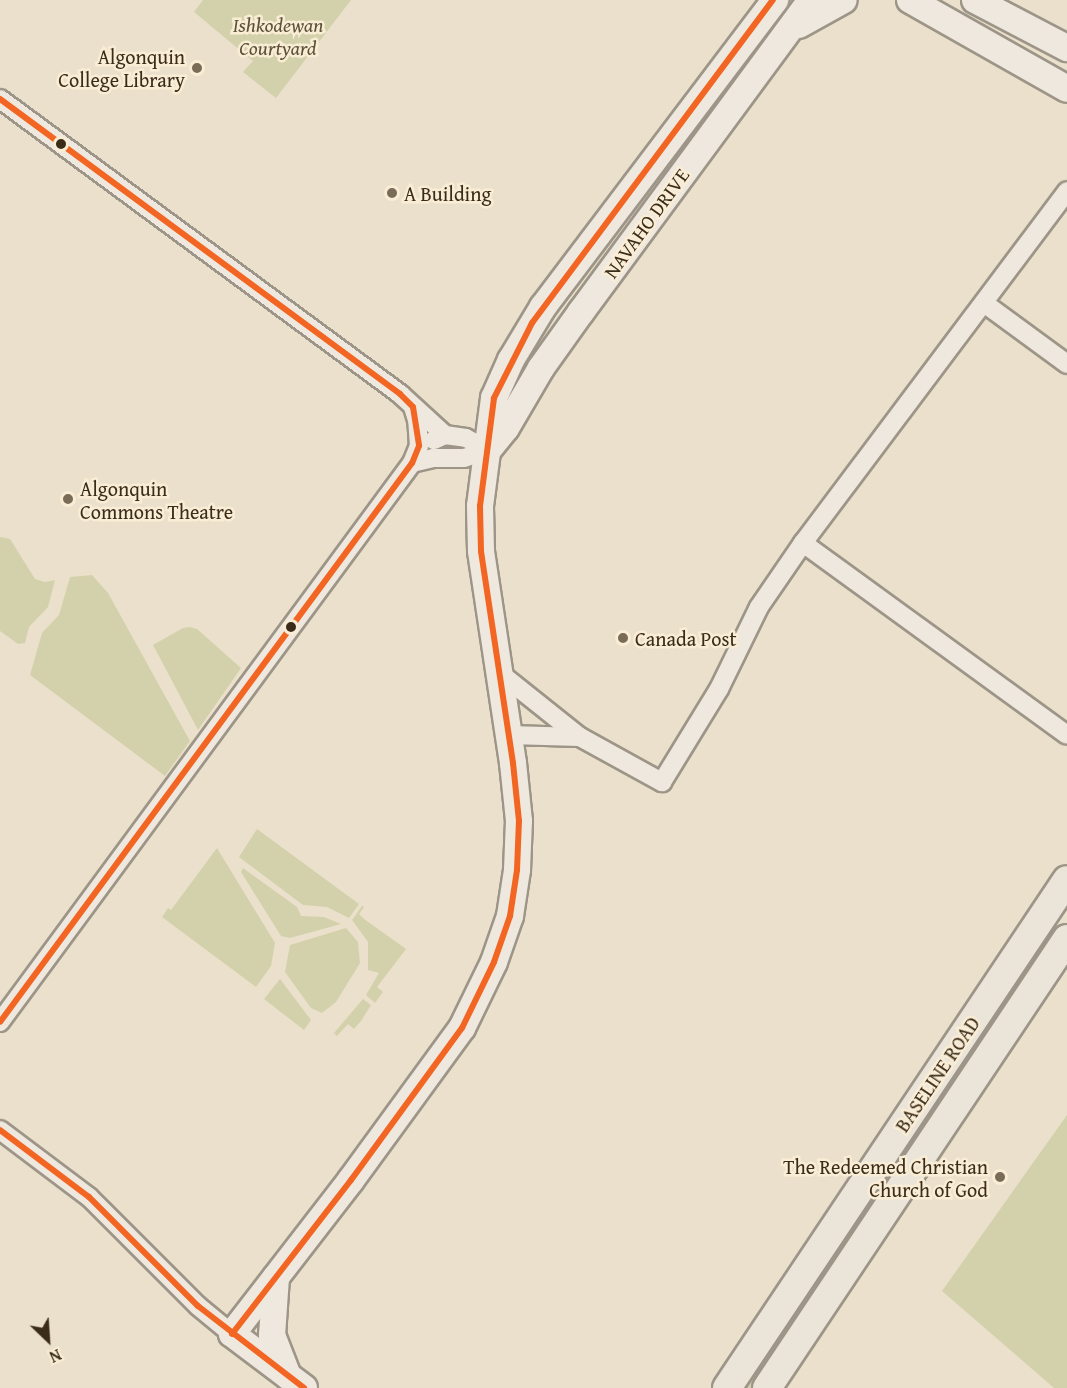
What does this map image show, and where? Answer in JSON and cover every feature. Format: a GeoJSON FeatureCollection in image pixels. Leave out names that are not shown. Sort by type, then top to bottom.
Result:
{"type":"FeatureCollection","features":[{"type":"Feature","properties":{"kind":"main road","name":"BASELINE ROAD"},"geometry":{"type":"LineString","coordinates":[[727,1388],[1067,880]]}},
{"type":"Feature","properties":{"kind":"main road","name":"BASELINE ROAD"},"geometry":{"type":"LineString","coordinates":[[767,1388],[1067,939]]}},
{"type":"Feature","properties":{"kind":"street","name":"NAVAHO DRIVE"},"geometry":{"type":"LineString","coordinates":[[488,450],[506,428],[541,368],[581,312],[811,0]]}},
{"type":"Feature","properties":{"kind":"street"},"geometry":{"type":"LineString","coordinates":[[782,38],[814,15],[844,0]]}},
{"type":"Feature","properties":{"kind":"street"},"geometry":{"type":"LineString","coordinates":[[910,0],[1067,89]]}},
{"type":"Feature","properties":{"kind":"street"},"geometry":{"type":"LineString","coordinates":[[975,0],[1067,48]]}},
{"type":"Feature","properties":{"kind":"street","name":"NAVAHO DRIVE"},"geometry":{"type":"LineString","coordinates":[[232,1334],[462,1028],[494,962],[510,916],[517,870],[519,821],[501,674],[481,551],[480,506],[494,398],[511,360],[532,323],[773,2]]}},
{"type":"Feature","properties":{"kind":"street"},"geometry":{"type":"LineString","coordinates":[[0,99],[400,394],[445,435],[466,438],[488,450]]}},
{"type":"Feature","properties":{"kind":"street"},"geometry":{"type":"LineString","coordinates":[[501,674],[580,737],[662,782],[719,689],[759,607],[803,543],[1067,191]]}},
{"type":"Feature","properties":{"kind":"street"},"geometry":{"type":"LineString","coordinates":[[984,303],[1067,364]]}},
{"type":"Feature","properties":{"kind":"street"},"geometry":{"type":"LineString","coordinates":[[413,407],[417,420],[416,454]]}},
{"type":"Feature","properties":{"kind":"street"},"geometry":{"type":"LineString","coordinates":[[0,1022],[416,454],[445,435]]}},
{"type":"Feature","properties":{"kind":"street"},"geometry":{"type":"LineString","coordinates":[[416,454],[434,458],[464,458],[488,450]]}},
{"type":"Feature","properties":{"kind":"street"},"geometry":{"type":"LineString","coordinates":[[803,543],[1067,735]]}},
{"type":"Feature","properties":{"kind":"street"},"geometry":{"type":"LineString","coordinates":[[509,735],[580,737]]}},
{"type":"Feature","properties":{"kind":"street"},"geometry":{"type":"LineString","coordinates":[[0,1130],[89,1197],[198,1306],[296,1382]]}},
{"type":"Feature","properties":{"kind":"street"},"geometry":{"type":"LineString","coordinates":[[276,1277],[272,1335],[296,1382]]}},
{"type":"Feature","properties":{"kind":"green space","name":"Ishkodewan Courtyard"},"geometry":{"type":"Polygon","coordinates":[[[203,0],[351,0],[276,98],[243,72],[253,61],[194,12],[203,0]]]}},
{"type":"Feature","properties":{"kind":"green space"},"geometry":{"type":"Polygon","coordinates":[[[0,537],[10,539],[35,579],[45,582],[55,580],[48,607],[29,627],[25,643],[18,644],[0,631],[0,537]]]}},
{"type":"Feature","properties":{"kind":"green space"},"geometry":{"type":"Polygon","coordinates":[[[92,575],[108,593],[190,741],[165,776],[30,675],[42,633],[59,615],[70,577],[92,575]]]}},
{"type":"Feature","properties":{"kind":"green space"},"geometry":{"type":"Polygon","coordinates":[[[189,627],[197,629],[241,668],[198,730],[153,645],[189,627]]]}},
{"type":"Feature","properties":{"kind":"green space"},"geometry":{"type":"Polygon","coordinates":[[[257,829],[359,904],[349,918],[327,907],[303,905],[239,857],[257,829]]]}},
{"type":"Feature","properties":{"kind":"green space"},"geometry":{"type":"Polygon","coordinates":[[[217,848],[275,943],[271,966],[256,987],[162,917],[168,908],[171,910],[217,848]]]}},
{"type":"Feature","properties":{"kind":"green space"},"geometry":{"type":"Polygon","coordinates":[[[243,868],[297,907],[301,916],[324,917],[341,924],[290,938],[281,936],[241,872],[243,868]]]}},
{"type":"Feature","properties":{"kind":"green space"},"geometry":{"type":"Polygon","coordinates":[[[362,906],[364,907],[359,914],[364,919],[406,949],[377,987],[383,992],[375,1003],[366,995],[379,973],[368,970],[368,942],[352,920],[362,906]]]}},
{"type":"Feature","properties":{"kind":"green space"},"geometry":{"type":"Polygon","coordinates":[[[346,928],[358,942],[360,963],[336,1002],[322,1013],[311,1008],[285,972],[290,945],[346,928]]]}},
{"type":"Feature","properties":{"kind":"green space"},"geometry":{"type":"Polygon","coordinates":[[[280,979],[311,1020],[304,1030],[264,999],[280,979]]]}},
{"type":"Feature","properties":{"kind":"green space"},"geometry":{"type":"Polygon","coordinates":[[[1018,980],[1023,984],[754,1388],[742,1388],[1018,980]]]}},
{"type":"Feature","properties":{"kind":"green space"},"geometry":{"type":"Polygon","coordinates":[[[363,999],[371,1005],[361,1021],[354,1029],[348,1024],[337,1036],[334,1033],[363,999]]]}},
{"type":"Feature","properties":{"kind":"green space"},"geometry":{"type":"Polygon","coordinates":[[[1067,1115],[1067,1388],[1054,1388],[942,1291],[1067,1115]]]}},
{"type":"Feature","properties":{"kind":"transit line"},"geometry":{"type":"LineString","coordinates":[[232,1334],[351,1180],[462,1028],[494,962],[510,916],[517,870],[519,821],[513,763],[481,551],[480,506],[494,398],[532,323],[773,0]]}},
{"type":"Feature","properties":{"kind":"transit line"},"geometry":{"type":"LineString","coordinates":[[0,99],[400,394],[413,407],[419,446],[412,463],[0,1022]]}},
{"type":"Feature","properties":{"kind":"transit line"},"geometry":{"type":"LineString","coordinates":[[0,1130],[89,1197],[198,1306],[304,1388]]}},
{"type":"Feature","properties":{"kind":"place","name":"Algonquin College Library"},"geometry":{"type":"Point","coordinates":[197,68]}},
{"type":"Feature","properties":{"kind":"place","name":"A Building"},"geometry":{"type":"Point","coordinates":[392,193]}},
{"type":"Feature","properties":{"kind":"place","name":"Algonquin Commons Theatre"},"geometry":{"type":"Point","coordinates":[68,499]}},
{"type":"Feature","properties":{"kind":"place","name":"Canada Post"},"geometry":{"type":"Point","coordinates":[623,638]}},
{"type":"Feature","properties":{"kind":"place","name":"The Redeemed Christian Church of God"},"geometry":{"type":"Point","coordinates":[1000,1177]}}]}
